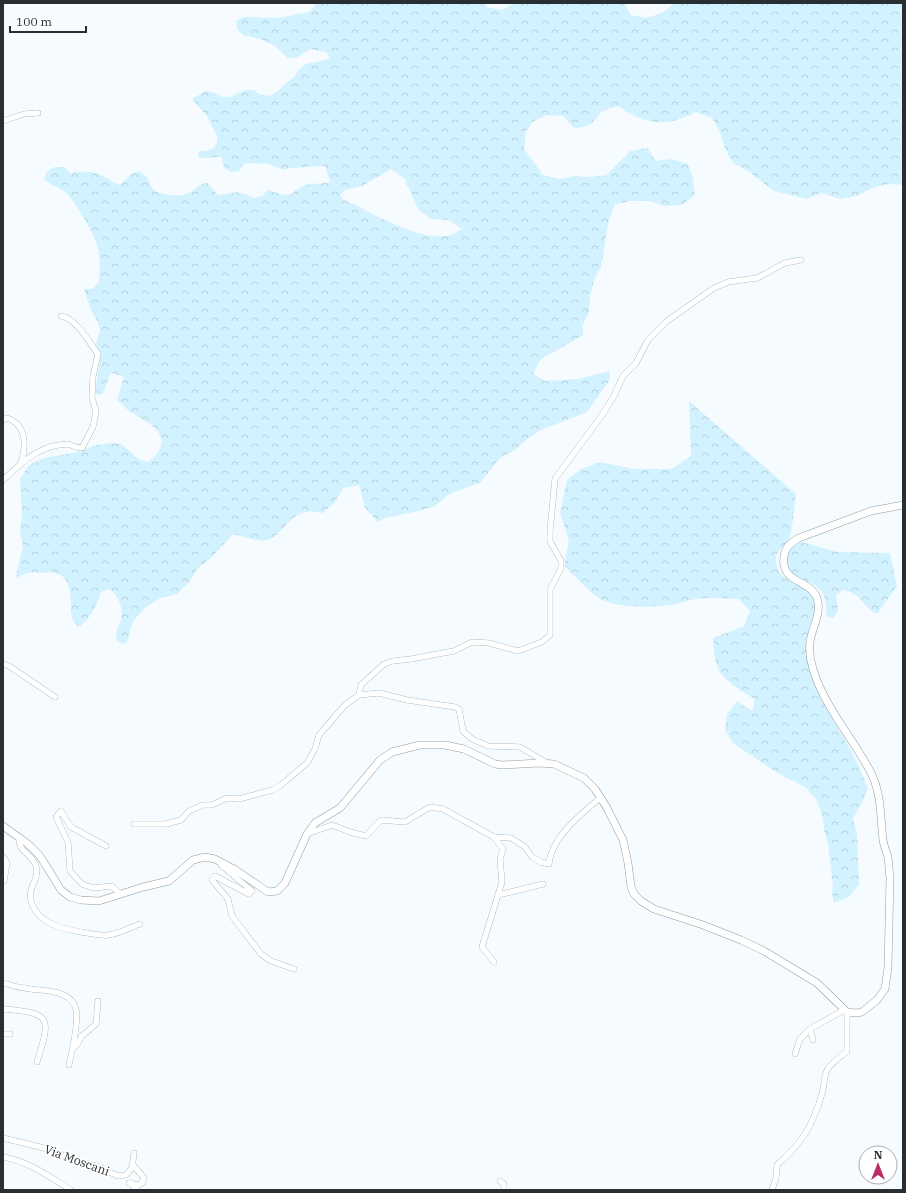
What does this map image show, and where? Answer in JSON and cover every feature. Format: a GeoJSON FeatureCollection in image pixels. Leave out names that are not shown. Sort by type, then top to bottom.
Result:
{"type":"FeatureCollection","features":[{"type":"Feature","properties":{"kind":"street"},"geometry":{"type":"LineString","coordinates":[[3,121],[24,114],[38,113]]}},
{"type":"Feature","properties":{"kind":"street"},"geometry":{"type":"LineString","coordinates":[[359,695],[361,685],[384,664],[393,661],[454,651],[472,642],[489,643],[518,651],[542,642],[550,635],[550,590],[561,568],[561,561],[550,541],[555,479],[602,415],[614,396],[623,376],[636,363],[648,340],[667,320],[714,288],[728,282],[757,278],[785,263],[801,260]]}},
{"type":"Feature","properties":{"kind":"street"},"geometry":{"type":"LineString","coordinates":[[3,480],[30,456],[52,446],[67,444],[76,448],[82,448],[93,427],[96,411],[92,398],[93,376],[98,354],[80,330],[68,318],[61,316]]}},
{"type":"Feature","properties":{"kind":"street"},"geometry":{"type":"LineString","coordinates":[[3,420],[7,418],[13,420],[24,435],[23,457],[21,463]]}},
{"type":"Feature","properties":{"kind":"street"},"geometry":{"type":"LineString","coordinates":[[134,824],[166,824],[181,820],[189,812],[203,805],[212,805],[227,798],[239,799],[272,790],[281,785],[307,763],[315,749],[319,735],[345,705],[359,695],[379,693],[407,700],[455,706],[460,712],[463,731],[472,739],[488,746],[520,747],[547,763],[568,770],[584,778],[595,789],[613,817],[623,840],[627,855],[631,887],[634,894],[641,901],[654,909],[703,925],[764,951],[817,983],[845,1011],[856,1013],[862,1012],[871,1006],[883,994],[886,985],[888,968],[890,878],[889,863],[883,837],[878,789],[870,770],[831,708],[813,670],[810,651],[812,633],[818,617],[817,598],[807,587],[788,576],[783,560],[787,548],[798,538],[871,511],[903,505]]}},
{"type":"Feature","properties":{"kind":"street"},"geometry":{"type":"LineString","coordinates":[[3,664],[9,666],[55,697]]}},
{"type":"Feature","properties":{"kind":"street"},"geometry":{"type":"LineString","coordinates":[[3,826],[19,839],[28,844],[40,856],[62,890],[70,897],[81,900],[99,901],[153,884],[169,881],[187,865],[200,858],[215,859],[234,869],[264,890],[274,892],[280,890],[285,884],[307,834],[315,823],[344,805],[380,760],[388,754],[402,748],[433,744],[464,748],[495,764],[547,763]]}},
{"type":"Feature","properties":{"kind":"street"},"geometry":{"type":"LineString","coordinates":[[494,837],[511,838],[525,847],[532,857],[549,864],[550,857],[556,843],[577,818],[600,798]]}},
{"type":"Feature","properties":{"kind":"street"},"geometry":{"type":"LineString","coordinates":[[307,834],[332,825],[366,836],[381,820],[405,822],[430,807],[443,809],[494,837],[503,849],[500,859],[502,882],[482,947],[494,962]]}},
{"type":"Feature","properties":{"kind":"street"},"geometry":{"type":"LineString","coordinates":[[106,846],[71,827],[61,811],[56,817],[68,842],[70,871],[82,884],[93,888],[112,886],[120,894]]}},
{"type":"Feature","properties":{"kind":"street"},"geometry":{"type":"LineString","coordinates":[[19,839],[21,848],[33,858],[36,866],[37,875],[30,889],[34,907],[52,924],[69,930],[103,936],[116,934],[140,924]]}},
{"type":"Feature","properties":{"kind":"street"},"geometry":{"type":"LineString","coordinates":[[3,857],[7,863],[4,881]]}},
{"type":"Feature","properties":{"kind":"street"},"geometry":{"type":"LineString","coordinates":[[215,859],[252,891],[249,894],[215,876],[212,880],[228,899],[232,916],[261,954],[271,961],[294,969]]}},
{"type":"Feature","properties":{"kind":"street"},"geometry":{"type":"LineString","coordinates":[[498,895],[543,884]]}},
{"type":"Feature","properties":{"kind":"street"},"geometry":{"type":"LineString","coordinates":[[3,983],[29,989],[52,991],[68,997],[75,1006],[77,1017],[69,1065]]}},
{"type":"Feature","properties":{"kind":"street"},"geometry":{"type":"LineString","coordinates":[[72,1048],[76,1046],[82,1036],[96,1024],[98,1001]]}},
{"type":"Feature","properties":{"kind":"street"},"geometry":{"type":"LineString","coordinates":[[3,1009],[24,1010],[35,1013],[46,1023],[46,1032],[37,1062]]}},
{"type":"Feature","properties":{"kind":"street"},"geometry":{"type":"LineString","coordinates":[[795,1054],[800,1039],[810,1029],[845,1011]]}},
{"type":"Feature","properties":{"kind":"street"},"geometry":{"type":"LineString","coordinates":[[772,1190],[776,1178],[777,1165],[792,1152],[809,1129],[818,1109],[828,1069],[847,1051],[845,1011]]}},
{"type":"Feature","properties":{"kind":"street"},"geometry":{"type":"LineString","coordinates":[[810,1029],[812,1040]]}},
{"type":"Feature","properties":{"kind":"street"},"geometry":{"type":"LineString","coordinates":[[3,1034],[10,1034]]}},
{"type":"Feature","properties":{"kind":"street","name":"Via Moscani"},"geometry":{"type":"LineString","coordinates":[[3,1138],[48,1149],[75,1160],[99,1167],[122,1177],[129,1172],[134,1165]]}},
{"type":"Feature","properties":{"kind":"street"},"geometry":{"type":"LineString","coordinates":[[129,1183],[138,1185],[142,1183],[144,1178],[134,1165],[134,1153]]}},
{"type":"Feature","properties":{"kind":"street","name":"Via Moscani"},"geometry":{"type":"LineString","coordinates":[[3,1157],[30,1166],[71,1190]]}},
{"type":"Feature","properties":{"kind":"street"},"geometry":{"type":"LineString","coordinates":[[122,1177],[137,1190]]}},
{"type":"Feature","properties":{"kind":"street"},"geometry":{"type":"LineString","coordinates":[[500,1181],[504,1184],[504,1190]]}},
{"type":"Feature","properties":{"kind":"green space"},"geometry":{"type":"Polygon","coordinates":[[[316,3],[485,3],[486,7],[502,10],[515,3],[624,3],[631,15],[646,18],[662,13],[675,3],[740,3],[745,5],[749,3],[903,3],[903,185],[888,184],[872,188],[857,196],[841,199],[821,193],[807,199],[774,191],[748,171],[733,163],[725,149],[720,132],[712,118],[696,112],[675,120],[656,122],[638,117],[618,106],[602,111],[591,124],[575,129],[563,116],[547,115],[532,122],[526,132],[524,149],[543,175],[559,179],[575,176],[591,177],[607,175],[630,151],[647,148],[656,161],[672,159],[688,164],[693,179],[695,195],[682,205],[665,206],[649,201],[631,201],[615,204],[609,219],[601,267],[594,280],[590,296],[589,313],[582,326],[583,335],[540,360],[533,374],[545,381],[578,379],[610,371],[609,381],[587,412],[541,430],[527,439],[515,450],[500,458],[480,483],[448,495],[435,506],[385,518],[378,522],[365,508],[359,485],[343,488],[335,502],[323,513],[309,512],[301,514],[290,520],[278,534],[267,540],[255,540],[233,534],[211,558],[198,568],[189,582],[177,594],[160,598],[146,607],[134,620],[130,629],[129,637],[125,644],[117,641],[116,637],[122,615],[120,602],[109,589],[101,592],[93,611],[87,620],[79,627],[73,620],[69,588],[64,577],[50,572],[26,574],[15,579],[23,547],[20,530],[22,513],[20,479],[29,465],[44,458],[77,452],[96,445],[112,443],[121,444],[140,460],[148,462],[158,453],[161,441],[160,435],[152,425],[128,410],[117,400],[124,377],[111,373],[103,393],[97,396],[96,389],[100,356],[96,344],[100,331],[98,322],[90,308],[84,289],[92,289],[99,283],[99,252],[93,235],[74,202],[65,192],[44,179],[47,171],[55,167],[64,167],[70,173],[94,173],[104,176],[120,185],[132,173],[139,171],[146,176],[154,191],[163,194],[185,195],[207,183],[218,195],[239,192],[255,198],[262,196],[268,190],[284,195],[292,194],[306,185],[330,182],[325,166],[291,168],[283,170],[268,164],[251,163],[244,164],[239,171],[231,172],[224,168],[221,157],[198,157],[199,151],[212,149],[218,139],[207,116],[192,99],[206,91],[215,93],[222,97],[230,97],[245,90],[254,90],[261,95],[269,96],[295,76],[299,69],[306,64],[330,59],[326,52],[310,49],[296,58],[288,58],[275,46],[260,39],[243,35],[237,29],[236,21],[244,17],[278,18],[309,12],[316,3]],[[391,169],[362,186],[345,190],[340,195],[344,200],[396,225],[424,235],[451,235],[462,229],[448,220],[431,219],[418,209],[405,179],[391,169]]]}},
{"type":"Feature","properties":{"kind":"green space"},"geometry":{"type":"Polygon","coordinates":[[[689,401],[796,494],[790,536],[779,550],[776,560],[777,567],[784,578],[807,591],[814,601],[814,612],[807,642],[807,659],[810,673],[822,701],[860,768],[868,789],[853,818],[857,834],[859,884],[849,897],[834,903],[828,845],[822,814],[816,799],[805,787],[776,772],[734,744],[725,730],[727,714],[737,701],[752,711],[754,707],[754,699],[728,681],[723,675],[716,661],[713,638],[744,626],[750,611],[739,599],[702,598],[675,604],[646,607],[614,604],[597,597],[564,566],[569,541],[560,513],[567,480],[581,469],[600,462],[633,469],[672,469],[691,456],[689,401]]]}},
{"type":"Feature","properties":{"kind":"green space"},"geometry":{"type":"Polygon","coordinates":[[[798,541],[837,552],[890,553],[897,586],[878,613],[870,610],[854,594],[843,590],[836,595],[838,612],[833,618],[827,616],[822,592],[812,583],[795,576],[790,572],[787,555],[791,546],[798,541]]]}}]}
